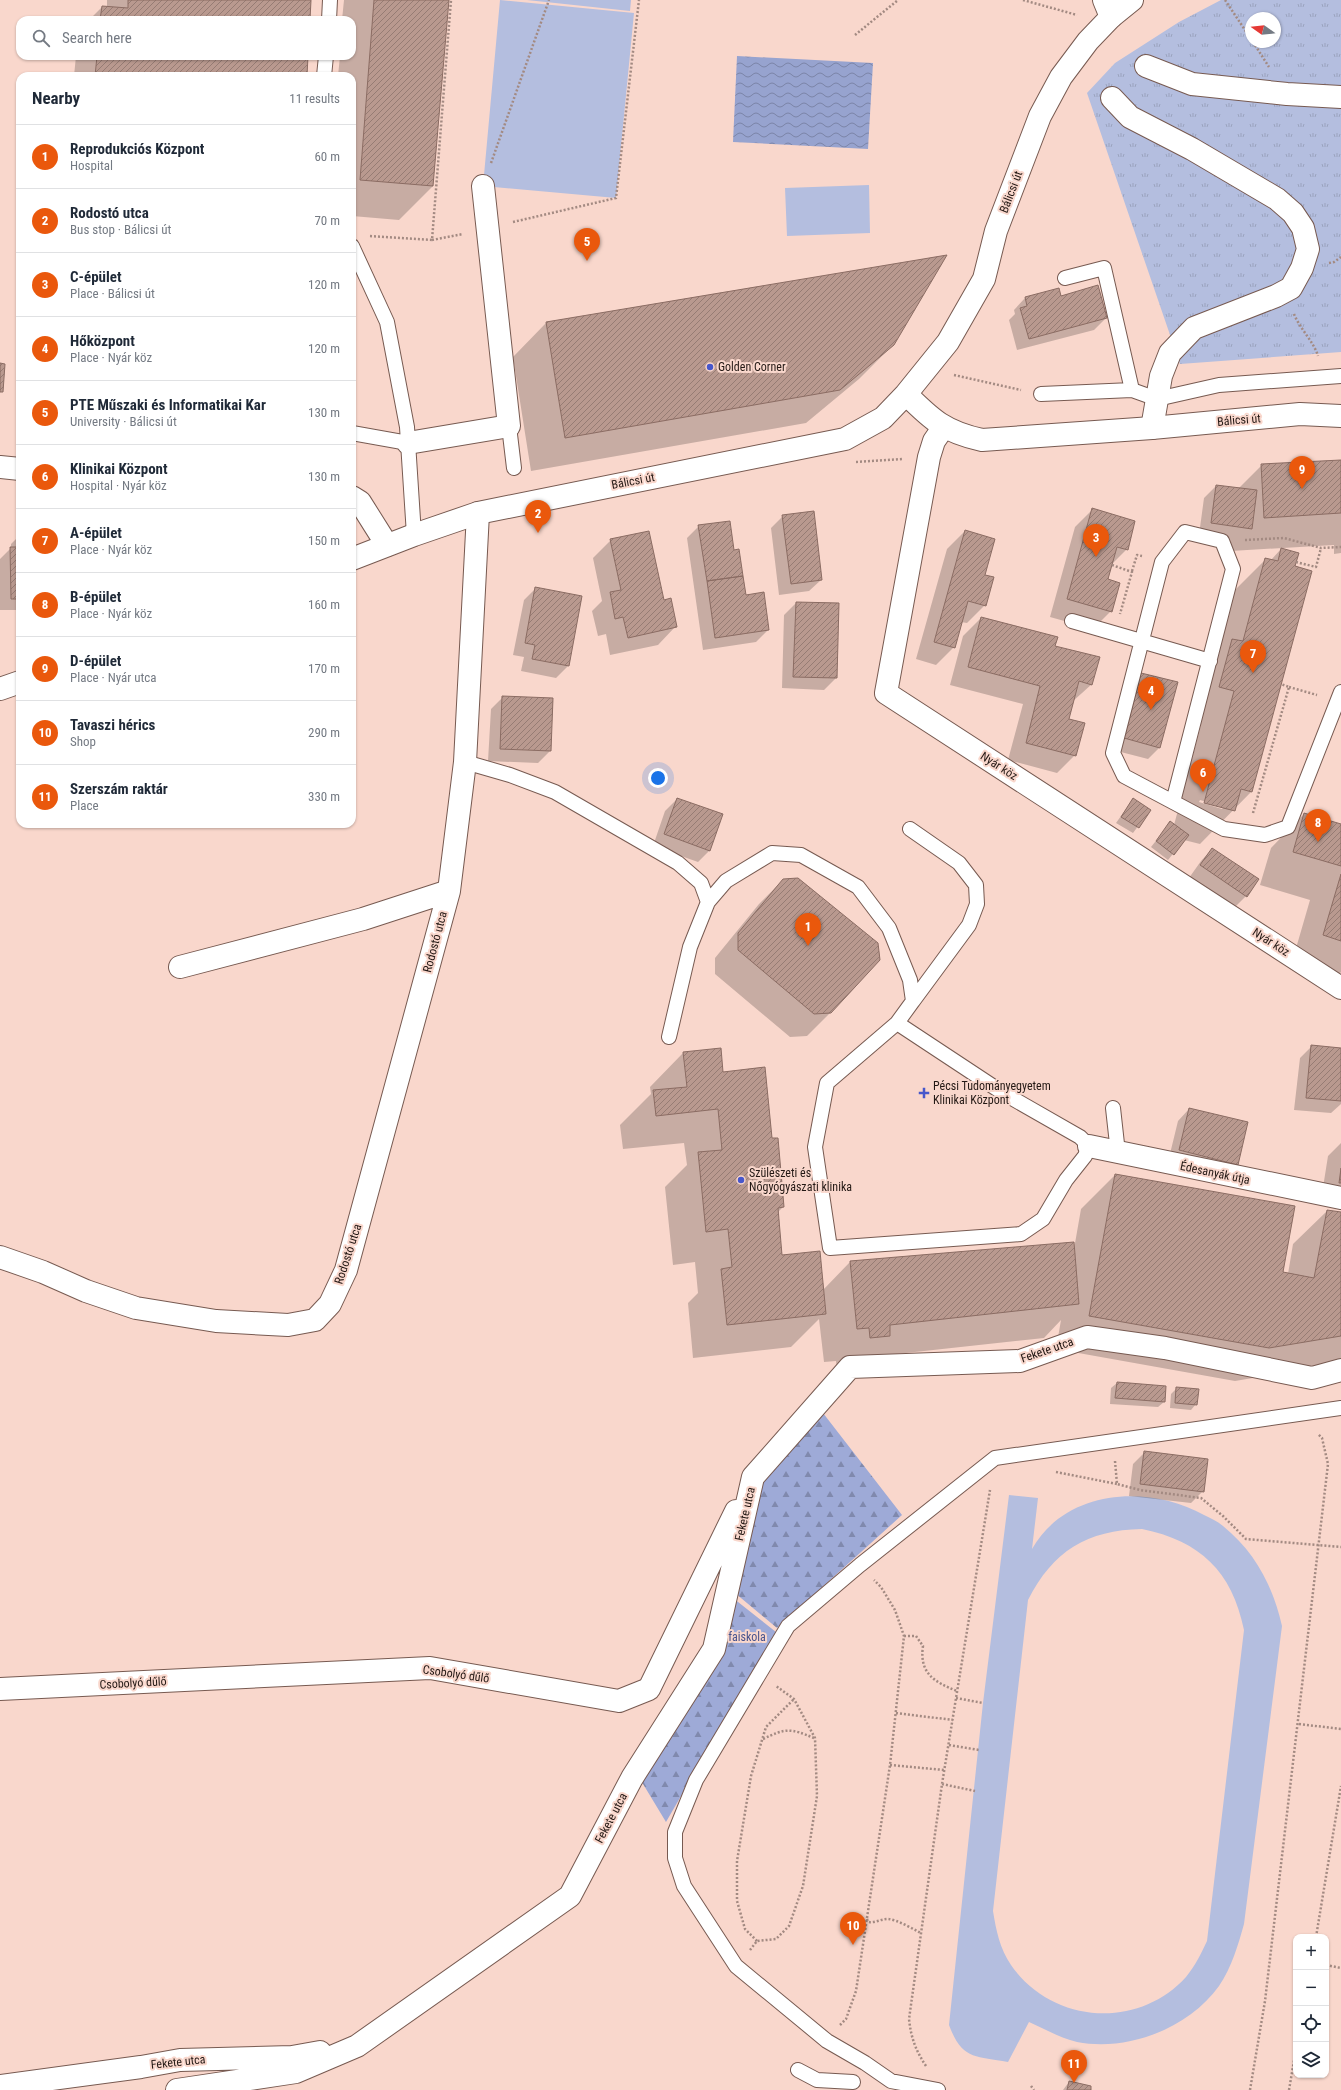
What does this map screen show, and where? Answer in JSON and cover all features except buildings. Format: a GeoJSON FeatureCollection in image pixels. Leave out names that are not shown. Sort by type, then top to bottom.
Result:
{"type":"FeatureCollection","features":[{"type":"Feature","properties":{"kind":"street","name":"Bálicsi út"},"geometry":{"type":"LineString","coordinates":[[356,557],[414,535],[478,513],[845,439],[883,418],[906,394],[948,342],[984,279],[996,231],[1040,116],[1061,77],[1088,41],[1106,6],[1132,0]]}},
{"type":"Feature","properties":{"kind":"street"},"geometry":{"type":"LineString","coordinates":[[1146,66],[1192,84],[1341,98]]}},
{"type":"Feature","properties":{"kind":"street"},"geometry":{"type":"LineString","coordinates":[[1112,98],[1130,117],[1192,149],[1277,199],[1293,213],[1304,228],[1308,249],[1302,268],[1291,288],[1276,296],[1194,328],[1170,354],[1161,376],[1152,428]]}},
{"type":"Feature","properties":{"kind":"street"},"geometry":{"type":"LineString","coordinates":[[408,443],[509,426],[483,186]]}},
{"type":"Feature","properties":{"kind":"street","name":"Bálicsi út"},"geometry":{"type":"LineString","coordinates":[[906,394],[943,428],[962,436],[982,440],[1152,428],[1300,414],[1341,416]]}},
{"type":"Feature","properties":{"kind":"street","name":"Nyár köz"},"geometry":{"type":"LineString","coordinates":[[943,428],[934,441],[929,457],[886,693],[1341,988]]}},
{"type":"Feature","properties":{"kind":"street"},"geometry":{"type":"LineString","coordinates":[[0,467],[16,468]]}},
{"type":"Feature","properties":{"kind":"street"},"geometry":{"type":"LineString","coordinates":[[356,500],[360,502],[387,545]]}},
{"type":"Feature","properties":{"kind":"street","name":"Rodostó utca"},"geometry":{"type":"LineString","coordinates":[[0,1257],[136,1308],[216,1321],[288,1325],[315,1320],[330,1304],[346,1270],[449,891],[465,762],[478,513]]}},
{"type":"Feature","properties":{"kind":"street"},"geometry":{"type":"LineString","coordinates":[[0,689],[16,683]]}},
{"type":"Feature","properties":{"kind":"street","name":"Rodostó utca"},"geometry":{"type":"LineString","coordinates":[[180,967],[363,919],[449,891]]}},
{"type":"Feature","properties":{"kind":"street","name":"Édesanyák útja"},"geometry":{"type":"LineString","coordinates":[[1089,1146],[1341,1198]]}},
{"type":"Feature","properties":{"kind":"street","name":"Fekete utca"},"geometry":{"type":"LineString","coordinates":[[177,2090],[296,2072],[358,2046],[570,1896],[632,1778],[714,1649],[753,1477],[850,1367],[1020,1361],[1087,1337],[1165,1348],[1312,1378],[1341,1370]]}},
{"type":"Feature","properties":{"kind":"street","name":"Csobolyó dűlő"},"geometry":{"type":"LineString","coordinates":[[0,1689],[430,1668],[619,1701],[649,1689],[753,1477]]}},
{"type":"Feature","properties":{"kind":"street","name":"Fekete utca"},"geometry":{"type":"LineString","coordinates":[[0,2086],[141,2067],[180,2060],[292,2057],[358,2046]]}},
{"type":"Feature","properties":{"kind":"lane"},"geometry":{"type":"LineString","coordinates":[[329,16],[330,0]]}},
{"type":"Feature","properties":{"kind":"lane"},"geometry":{"type":"LineString","coordinates":[[324,72],[326,60]]}},
{"type":"Feature","properties":{"kind":"lane"},"geometry":{"type":"LineString","coordinates":[[356,255],[387,322],[407,427],[414,535]]}},
{"type":"Feature","properties":{"kind":"lane"},"geometry":{"type":"LineString","coordinates":[[1066,278],[1104,268],[1132,390]]}},
{"type":"Feature","properties":{"kind":"lane"},"geometry":{"type":"LineString","coordinates":[[1041,394],[1132,390],[1157,399],[1218,385],[1341,376]]}},
{"type":"Feature","properties":{"kind":"lane"},"geometry":{"type":"LineString","coordinates":[[509,426],[514,468]]}},
{"type":"Feature","properties":{"kind":"lane"},"geometry":{"type":"LineString","coordinates":[[356,434],[408,443]]}},
{"type":"Feature","properties":{"kind":"lane"},"geometry":{"type":"LineString","coordinates":[[1173,802],[1233,569],[1222,541],[1185,532],[1162,562],[1141,641],[1113,754],[1124,776],[1173,802],[1224,829],[1266,835],[1288,827],[1339,696]]}},
{"type":"Feature","properties":{"kind":"lane"},"geometry":{"type":"LineString","coordinates":[[1072,621],[1210,661]]}},
{"type":"Feature","properties":{"kind":"lane"},"geometry":{"type":"LineString","coordinates":[[465,762],[510,775],[555,792],[678,863],[701,883],[708,902]]}},
{"type":"Feature","properties":{"kind":"lane"},"geometry":{"type":"LineString","coordinates":[[897,1023],[1003,1093],[1080,1138],[1089,1146],[1085,1156],[1066,1180],[1043,1219],[1021,1234],[830,1248],[815,1147],[827,1083],[897,1023],[969,924],[977,904],[976,885],[959,863],[910,829]]}},
{"type":"Feature","properties":{"kind":"lane"},"geometry":{"type":"LineString","coordinates":[[669,1037],[690,947],[708,902],[726,882],[772,853],[801,855],[858,887],[889,928],[910,980],[913,1001]]}},
{"type":"Feature","properties":{"kind":"lane"},"geometry":{"type":"LineString","coordinates":[[1113,1108],[1118,1153]]}},
{"type":"Feature","properties":{"kind":"lane"},"geometry":{"type":"LineString","coordinates":[[938,2090],[891,2081],[865,2063],[827,2041],[736,1966],[684,1886],[675,1858],[675,1832],[696,1780],[788,1626],[860,1565],[995,1458],[1341,1408]]}},
{"type":"Feature","properties":{"kind":"lane"},"geometry":{"type":"LineString","coordinates":[[798,2070],[817,2080],[852,2086],[854,2074],[865,2063]]}},
{"type":"Feature","properties":{"kind":"path"},"geometry":{"type":"LineString","coordinates":[[432,240],[451,0]]}},
{"type":"Feature","properties":{"kind":"path"},"geometry":{"type":"LineString","coordinates":[[483,186],[549,0]]}},
{"type":"Feature","properties":{"kind":"path"},"geometry":{"type":"LineString","coordinates":[[356,245],[368,235],[432,240],[616,198],[639,0]]}},
{"type":"Feature","properties":{"kind":"path"},"geometry":{"type":"LineString","coordinates":[[856,35],[898,0]]}},
{"type":"Feature","properties":{"kind":"path"},"geometry":{"type":"LineString","coordinates":[[1023,0],[1078,15],[1106,6]]}},
{"type":"Feature","properties":{"kind":"path"},"geometry":{"type":"LineString","coordinates":[[1226,0],[1245,30]]}},
{"type":"Feature","properties":{"kind":"path"},"geometry":{"type":"LineString","coordinates":[[1295,309],[1294,315],[1317,351],[1320,364],[1320,377]]}},
{"type":"Feature","properties":{"kind":"path"},"geometry":{"type":"LineString","coordinates":[[951,374],[1041,394]]}},
{"type":"Feature","properties":{"kind":"path"},"geometry":{"type":"LineString","coordinates":[[854,463],[929,457]]}},
{"type":"Feature","properties":{"kind":"path"},"geometry":{"type":"LineString","coordinates":[[1222,541],[1284,538],[1321,548],[1341,547]]}},
{"type":"Feature","properties":{"kind":"path"},"geometry":{"type":"LineString","coordinates":[[1296,562],[1316,567],[1321,548]]}},
{"type":"Feature","properties":{"kind":"path"},"geometry":{"type":"LineString","coordinates":[[1112,565],[1132,572],[1115,633]]}},
{"type":"Feature","properties":{"kind":"path"},"geometry":{"type":"LineString","coordinates":[[1281,684],[1289,687],[1339,696]]}},
{"type":"Feature","properties":{"kind":"path"},"geometry":{"type":"LineString","coordinates":[[1247,832],[1289,687]]}},
{"type":"Feature","properties":{"kind":"path"},"geometry":{"type":"LineString","coordinates":[[1250,2090],[1265,2001],[1299,1724],[1328,1464],[1322,1438],[1314,1428]]}},
{"type":"Feature","properties":{"kind":"path"},"geometry":{"type":"LineString","coordinates":[[1113,1441],[1117,1484]]}},
{"type":"Feature","properties":{"kind":"path"},"geometry":{"type":"LineString","coordinates":[[928,2069],[918,2054],[911,2038],[909,2020],[944,1770],[995,1458]]}},
{"type":"Feature","properties":{"kind":"path"},"geometry":{"type":"LineString","coordinates":[[1055,1472],[1140,1490],[1201,1498],[1224,1516],[1246,1539],[1341,1547]]}},
{"type":"Feature","properties":{"kind":"path"},"geometry":{"type":"LineString","coordinates":[[827,2041],[846,2019],[856,1991],[890,1765],[904,1636],[895,1610],[881,1587],[860,1565]]}},
{"type":"Feature","properties":{"kind":"path"},"geometry":{"type":"LineString","coordinates":[[904,1636],[916,1636],[922,1646],[921,1658],[923,1667],[938,1684],[957,1691]]}},
{"type":"Feature","properties":{"kind":"path"},"geometry":{"type":"LineString","coordinates":[[736,1966],[757,1941],[776,1939],[789,1926],[803,1886],[817,1796],[815,1738],[794,1699],[760,1674]]}},
{"type":"Feature","properties":{"kind":"path"},"geometry":{"type":"LineString","coordinates":[[956,1698],[983,1703]]}},
{"type":"Feature","properties":{"kind":"path"},"geometry":{"type":"LineString","coordinates":[[757,1941],[745,1929],[737,1901],[737,1861],[751,1776],[766,1727],[794,1699]]}},
{"type":"Feature","properties":{"kind":"path"},"geometry":{"type":"LineString","coordinates":[[896,1714],[953,1720]]}},
{"type":"Feature","properties":{"kind":"path"},"geometry":{"type":"LineString","coordinates":[[1299,1724],[1341,1730]]}},
{"type":"Feature","properties":{"kind":"path"},"geometry":{"type":"LineString","coordinates":[[762,1739],[782,1729],[800,1732],[815,1738]]}},
{"type":"Feature","properties":{"kind":"path"},"geometry":{"type":"LineString","coordinates":[[949,1744],[979,1750]]}},
{"type":"Feature","properties":{"kind":"path"},"geometry":{"type":"LineString","coordinates":[[890,1765],[944,1770]]}},
{"type":"Feature","properties":{"kind":"path"},"geometry":{"type":"LineString","coordinates":[[942,1784],[975,1791]]}},
{"type":"Feature","properties":{"kind":"path"},"geometry":{"type":"LineString","coordinates":[[1316,1934],[1341,1786]]}},
{"type":"Feature","properties":{"kind":"path"},"geometry":{"type":"LineString","coordinates":[[1337,1810],[1341,1811]]}},
{"type":"Feature","properties":{"kind":"path"},"geometry":{"type":"LineString","coordinates":[[867,1918],[868,1922],[873,1923],[885,1919],[892,1920],[921,1933]]}},
{"type":"Feature","properties":{"kind":"path"},"geometry":{"type":"LineString","coordinates":[[1329,1966],[1341,1968]]}},
{"type":"Feature","properties":{"kind":"path"},"geometry":{"type":"LineString","coordinates":[[1289,2090],[1293,2067]]}},
{"type":"Feature","properties":{"kind":"path"},"geometry":{"type":"LineString","coordinates":[[1032,2086],[1034,2090]]}},
{"type":"Feature","properties":{"kind":"green space"},"geometry":{"type":"Polygon","coordinates":[[[500,0],[634,13],[616,198],[483,186],[500,0]]]}},
{"type":"Feature","properties":{"kind":"green space"},"geometry":{"type":"Polygon","coordinates":[[[527,0],[631,0],[630,11],[527,0]]]}},
{"type":"Feature","properties":{"kind":"green space"},"geometry":{"type":"Polygon","coordinates":[[[1221,0],[1341,0],[1341,352],[1180,364],[1087,93],[1115,63],[1179,22],[1221,0]]]}},
{"type":"Feature","properties":{"kind":"green space"},"geometry":{"type":"Polygon","coordinates":[[[869,185],[870,233],[787,236],[785,188],[869,185]]]}},
{"type":"Feature","properties":{"kind":"green space"},"geometry":{"type":"Polygon","coordinates":[[[823,1413],[902,1515],[777,1628],[735,1593],[763,1477],[823,1413]]]}},
{"type":"Feature","properties":{"kind":"green space"},"geometry":{"type":"Polygon","coordinates":[[[1009,1495],[1038,1498],[1032,1549],[1047,1529],[1065,1514],[1087,1504],[1110,1498],[1134,1496],[1158,1499],[1182,1505],[1216,1521],[1234,1536],[1244,1547],[1261,1571],[1273,1597],[1282,1626],[1244,1924],[1237,1948],[1224,1979],[1206,2001],[1191,2014],[1174,2025],[1156,2034],[1136,2040],[1097,2044],[1077,2042],[1059,2036],[1029,2022],[1008,2062],[978,2057],[965,2051],[959,2045],[949,2025],[983,1703],[1009,1495]],[[1142,1529],[1122,1530],[1088,1539],[1074,1546],[1049,1568],[1028,1600],[993,1911],[1001,1946],[1007,1959],[1028,1985],[1049,1999],[1072,2009],[1096,2013],[1120,2012],[1144,2006],[1166,1994],[1186,1977],[1198,1960],[1207,1941],[1244,1630],[1239,1609],[1222,1575],[1197,1551],[1163,1534],[1142,1529]]]}},
{"type":"Feature","properties":{"kind":"green space","name":"faiskola"},"geometry":{"type":"Polygon","coordinates":[[[733,1598],[776,1632],[666,1822],[640,1779],[733,1598]]]}},
{"type":"Feature","properties":{"kind":"water"},"geometry":{"type":"Polygon","coordinates":[[[737,56],[873,63],[868,149],[733,142],[737,56]]]}},
{"type":"Feature","properties":{"kind":"place","name":"PTE Műszaki és Informatikai Kar"},"geometry":{"type":"Point","coordinates":[587,261]}},
{"type":"Feature","properties":{"kind":"place","name":"Golden Corner"},"geometry":{"type":"Point","coordinates":[710,367]}},
{"type":"Feature","properties":{"kind":"place","name":"D-épület"},"geometry":{"type":"Point","coordinates":[1302,489]}},
{"type":"Feature","properties":{"kind":"place","name":"Rodostó utca"},"geometry":{"type":"Point","coordinates":[538,533]}},
{"type":"Feature","properties":{"kind":"place","name":"C-épület"},"geometry":{"type":"Point","coordinates":[1096,557]}},
{"type":"Feature","properties":{"kind":"place","name":"A-épület"},"geometry":{"type":"Point","coordinates":[1253,673]}},
{"type":"Feature","properties":{"kind":"place","name":"Hőközpont"},"geometry":{"type":"Point","coordinates":[1151,710]}},
{"type":"Feature","properties":{"kind":"place","name":"Klinikai Központ"},"geometry":{"type":"Point","coordinates":[1203,792]}},
{"type":"Feature","properties":{"kind":"place","name":"B-épület"},"geometry":{"type":"Point","coordinates":[1318,842]}},
{"type":"Feature","properties":{"kind":"place","name":"Reprodukciós Központ"},"geometry":{"type":"Point","coordinates":[808,946]}},
{"type":"Feature","properties":{"kind":"place","name":"Pécsi Tudományegyetem Klinikai Központ"},"geometry":{"type":"Point","coordinates":[924,1093]}},
{"type":"Feature","properties":{"kind":"place","name":"Szülészeti és Nőgyógyászati klinika"},"geometry":{"type":"Point","coordinates":[741,1180]}},
{"type":"Feature","properties":{"kind":"place","name":"Tavaszi hérics"},"geometry":{"type":"Point","coordinates":[853,1945]}},
{"type":"Feature","properties":{"kind":"place","name":"Szerszám raktár"},"geometry":{"type":"Point","coordinates":[1074,2083]}}]}
